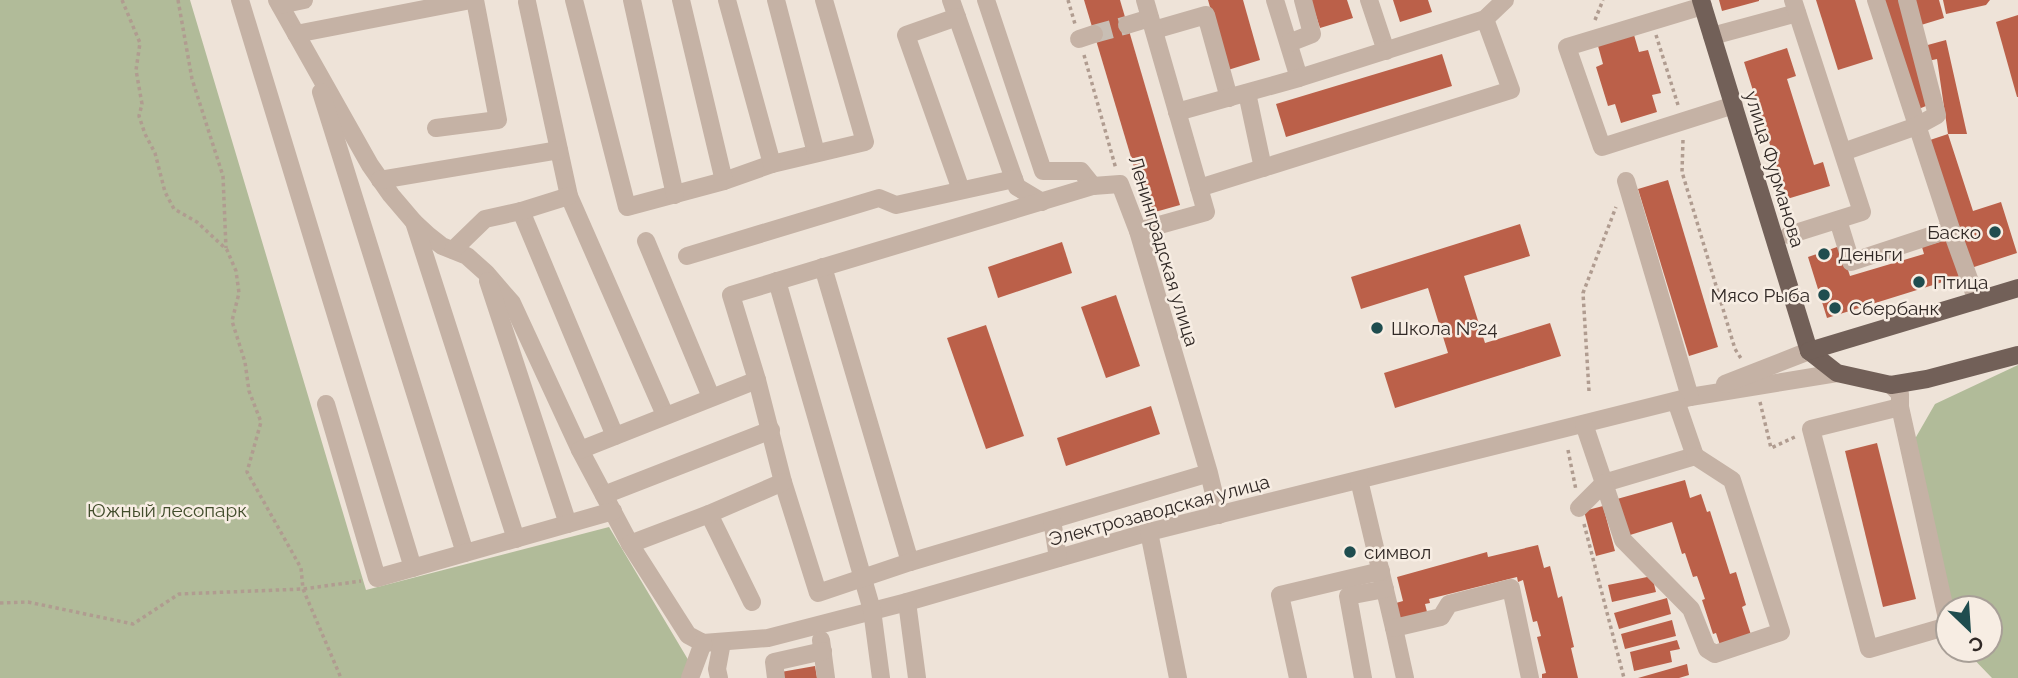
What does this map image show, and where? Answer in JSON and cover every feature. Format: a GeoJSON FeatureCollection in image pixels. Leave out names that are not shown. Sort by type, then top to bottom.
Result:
{"type":"FeatureCollection","features":[{"type":"Feature","properties":{"kind":"main road","name":"улица Фурманова"},"geometry":{"type":"LineString","coordinates":[[1702,3],[1810,351]]}},
{"type":"Feature","properties":{"kind":"main road","name":"Электрозаводская улица"},"geometry":{"type":"LineString","coordinates":[[1810,351],[2018,288]]}},
{"type":"Feature","properties":{"kind":"main road","name":"Электрозаводская улица"},"geometry":{"type":"LineString","coordinates":[[1810,351],[1837,373],[1891,385],[1927,379],[2018,355]]}},
{"type":"Feature","properties":{"kind":"street"},"geometry":{"type":"LineString","coordinates":[[240,0],[413,568]]}},
{"type":"Feature","properties":{"kind":"street"},"geometry":{"type":"LineString","coordinates":[[304,0],[279,2],[380,180],[414,222],[442,246],[467,256],[512,303],[580,450],[630,544],[688,635],[703,643],[690,678]]}},
{"type":"Feature","properties":{"kind":"street"},"geometry":{"type":"LineString","coordinates":[[296,34],[473,0],[498,120],[436,128]]}},
{"type":"Feature","properties":{"kind":"street"},"geometry":{"type":"LineString","coordinates":[[573,0],[627,207],[724,181],[772,164],[865,142],[824,0]]}},
{"type":"Feature","properties":{"kind":"street"},"geometry":{"type":"LineString","coordinates":[[632,0],[675,195]]}},
{"type":"Feature","properties":{"kind":"street"},"geometry":{"type":"LineString","coordinates":[[681,0],[724,181]]}},
{"type":"Feature","properties":{"kind":"street"},"geometry":{"type":"LineString","coordinates":[[727,0],[772,164]]}},
{"type":"Feature","properties":{"kind":"street"},"geometry":{"type":"LineString","coordinates":[[776,0],[816,153]]}},
{"type":"Feature","properties":{"kind":"street"},"geometry":{"type":"LineString","coordinates":[[951,0],[1017,187],[1042,202]]}},
{"type":"Feature","properties":{"kind":"street"},"geometry":{"type":"LineString","coordinates":[[986,0],[1043,171],[1082,171],[1093,186]]}},
{"type":"Feature","properties":{"kind":"street"},"geometry":{"type":"LineString","coordinates":[[1138,231],[1206,212],[1145,0]]}},
{"type":"Feature","properties":{"kind":"street"},"geometry":{"type":"LineString","coordinates":[[1275,0],[1299,78]]}},
{"type":"Feature","properties":{"kind":"street"},"geometry":{"type":"LineString","coordinates":[[1289,43],[1312,34],[1303,0]]}},
{"type":"Feature","properties":{"kind":"street"},"geometry":{"type":"LineString","coordinates":[[1369,0],[1386,51]]}},
{"type":"Feature","properties":{"kind":"street"},"geometry":{"type":"LineString","coordinates":[[1177,112],[1299,78],[1485,19],[1505,0]]}},
{"type":"Feature","properties":{"kind":"street"},"geometry":{"type":"LineString","coordinates":[[1876,0],[1977,301]]}},
{"type":"Feature","properties":{"kind":"street"},"geometry":{"type":"LineString","coordinates":[[1843,152],[1917,126],[1937,116],[1907,0]]}},
{"type":"Feature","properties":{"kind":"street"},"geometry":{"type":"LineString","coordinates":[[527,2],[569,196],[665,415]]}},
{"type":"Feature","properties":{"kind":"street"},"geometry":{"type":"LineString","coordinates":[[1702,3],[1652,22],[1567,47],[1602,147],[1734,105]]}},
{"type":"Feature","properties":{"kind":"street"},"geometry":{"type":"LineString","coordinates":[[1712,36],[1795,6],[1862,212],[1789,235]]}},
{"type":"Feature","properties":{"kind":"street"},"geometry":{"type":"LineString","coordinates":[[1127,25],[1152,24],[1206,15],[1263,168]]}},
{"type":"Feature","properties":{"kind":"street"},"geometry":{"type":"LineString","coordinates":[[957,17],[906,35],[961,190]]}},
{"type":"Feature","properties":{"kind":"street"},"geometry":{"type":"LineString","coordinates":[[1199,188],[1511,90],[1485,19]]}},
{"type":"Feature","properties":{"kind":"street"},"geometry":{"type":"LineString","coordinates":[[310,58],[465,553]]}},
{"type":"Feature","properties":{"kind":"street"},"geometry":{"type":"LineString","coordinates":[[380,180],[559,150]]}},
{"type":"Feature","properties":{"kind":"street"},"geometry":{"type":"LineString","coordinates":[[687,256],[879,198],[896,205],[1014,178]]}},
{"type":"Feature","properties":{"kind":"street"},"geometry":{"type":"LineString","coordinates":[[1584,424],[1623,540],[1691,609],[1707,649],[1715,654],[1781,632],[1732,480],[1696,456],[1684,399],[1626,181]]}},
{"type":"Feature","properties":{"kind":"street"},"geometry":{"type":"LineString","coordinates":[[1120,184],[1093,186],[731,295],[771,430],[783,481],[818,593],[910,562],[1209,473]]}},
{"type":"Feature","properties":{"kind":"street","name":"Ленинградская улица"},"geometry":{"type":"LineString","coordinates":[[1120,184],[1138,231],[1219,514]]}},
{"type":"Feature","properties":{"kind":"street"},"geometry":{"type":"LineString","coordinates":[[453,250],[485,219],[569,196]]}},
{"type":"Feature","properties":{"kind":"street"},"geometry":{"type":"LineString","coordinates":[[521,211],[615,436]]}},
{"type":"Feature","properties":{"kind":"street"},"geometry":{"type":"LineString","coordinates":[[1838,220],[1851,262],[1951,229]]}},
{"type":"Feature","properties":{"kind":"street"},"geometry":{"type":"LineString","coordinates":[[414,222],[516,539]]}},
{"type":"Feature","properties":{"kind":"street"},"geometry":{"type":"LineString","coordinates":[[646,241],[711,397]]}},
{"type":"Feature","properties":{"kind":"street"},"geometry":{"type":"LineString","coordinates":[[823,268],[910,562]]}},
{"type":"Feature","properties":{"kind":"street"},"geometry":{"type":"LineString","coordinates":[[486,273],[568,524]]}},
{"type":"Feature","properties":{"kind":"street"},"geometry":{"type":"LineString","coordinates":[[776,281],[872,611],[881,678]]}},
{"type":"Feature","properties":{"kind":"street","name":"Электрозаводская улица"},"geometry":{"type":"LineString","coordinates":[[1754,380],[1810,351]]}},
{"type":"Feature","properties":{"kind":"street","name":"Электрозаводская улица"},"geometry":{"type":"LineString","coordinates":[[703,643],[768,638],[1149,532],[1754,380],[1837,373]]}},
{"type":"Feature","properties":{"kind":"street"},"geometry":{"type":"LineString","coordinates":[[580,450],[757,380]]}},
{"type":"Feature","properties":{"kind":"street"},"geometry":{"type":"LineString","coordinates":[[1891,385],[1900,394],[1900,407],[1941,594]]}},
{"type":"Feature","properties":{"kind":"street"},"geometry":{"type":"LineString","coordinates":[[326,404],[377,578],[613,511]]}},
{"type":"Feature","properties":{"kind":"street"},"geometry":{"type":"LineString","coordinates":[[1900,407],[1811,429],[1869,649],[1934,629]]}},
{"type":"Feature","properties":{"kind":"street"},"geometry":{"type":"LineString","coordinates":[[604,495],[771,430]]}},
{"type":"Feature","properties":{"kind":"street"},"geometry":{"type":"LineString","coordinates":[[1579,508],[1604,483],[1696,456]]}},
{"type":"Feature","properties":{"kind":"street"},"geometry":{"type":"LineString","coordinates":[[1359,480],[1405,678]]}},
{"type":"Feature","properties":{"kind":"street"},"geometry":{"type":"LineString","coordinates":[[630,544],[709,514],[783,481]]}},
{"type":"Feature","properties":{"kind":"street"},"geometry":{"type":"LineString","coordinates":[[709,514],[752,602]]}},
{"type":"Feature","properties":{"kind":"street"},"geometry":{"type":"LineString","coordinates":[[1052,520],[1058,558]]}},
{"type":"Feature","properties":{"kind":"street"},"geometry":{"type":"LineString","coordinates":[[1149,532],[1178,678]]}},
{"type":"Feature","properties":{"kind":"street"},"geometry":{"type":"LineString","coordinates":[[1298,678],[1280,595],[1383,580]]}},
{"type":"Feature","properties":{"kind":"street"},"geometry":{"type":"LineString","coordinates":[[1363,678],[1348,596],[1383,580]]}},
{"type":"Feature","properties":{"kind":"street"},"geometry":{"type":"LineString","coordinates":[[1394,628],[1441,617],[1449,604],[1511,588],[1530,678]]}},
{"type":"Feature","properties":{"kind":"street"},"geometry":{"type":"LineString","coordinates":[[907,601],[918,678]]}},
{"type":"Feature","properties":{"kind":"street"},"geometry":{"type":"LineString","coordinates":[[819,624],[827,678]]}},
{"type":"Feature","properties":{"kind":"street"},"geometry":{"type":"LineString","coordinates":[[719,678],[717,669],[722,642]]}},
{"type":"Feature","properties":{"kind":"street"},"geometry":{"type":"LineString","coordinates":[[776,678],[774,662],[822,651]]}},
{"type":"Feature","properties":{"kind":"path"},"geometry":{"type":"LineString","coordinates":[[122,0],[140,43],[136,70],[142,104],[139,117],[155,153],[165,192],[174,209],[197,222],[227,250]]}},
{"type":"Feature","properties":{"kind":"path"},"geometry":{"type":"LineString","coordinates":[[178,0],[192,79],[223,176],[227,250],[236,271],[239,293],[232,321],[245,362],[249,391],[261,422],[247,472],[301,568],[303,589],[341,678]]}},
{"type":"Feature","properties":{"kind":"path","name":"Ленинградская улица"},"geometry":{"type":"LineString","coordinates":[[1068,0],[1087,36],[1120,184]]}},
{"type":"Feature","properties":{"kind":"path"},"geometry":{"type":"LineString","coordinates":[[1652,22],[1683,121],[1682,172],[1735,349],[1754,380],[1771,448],[1811,429]]}},
{"type":"Feature","properties":{"kind":"path"},"geometry":{"type":"LineString","coordinates":[[1589,391],[1583,293],[1626,181]]}},
{"type":"Feature","properties":{"kind":"path"},"geometry":{"type":"LineString","coordinates":[[1568,450],[1579,508],[1624,678]]}},
{"type":"Feature","properties":{"kind":"path"},"geometry":{"type":"LineString","coordinates":[[0,603],[28,602],[133,624],[178,594],[303,589],[377,578]]}},
{"type":"Feature","properties":{"kind":"green space","name":"Южный лесопарк"},"geometry":{"type":"Polygon","coordinates":[[[0,0],[190,0],[366,590],[609,527],[699,678],[0,678],[0,0]]]}},
{"type":"Feature","properties":{"kind":"green space"},"geometry":{"type":"Polygon","coordinates":[[[2018,365],[2018,678],[1992,678],[1978,664],[2004,664],[2004,594],[1946,594],[1912,444],[1935,404],[2018,365]]]}},
{"type":"Feature","properties":{"kind":"building"},"geometry":{"type":"Polygon","coordinates":[[[1084,0],[1120,0],[1180,205],[1148,214],[1084,0]]]}},
{"type":"Feature","properties":{"kind":"building"},"geometry":{"type":"Polygon","coordinates":[[[1208,0],[1243,0],[1260,60],[1228,70],[1208,0]]]}},
{"type":"Feature","properties":{"kind":"building"},"geometry":{"type":"Polygon","coordinates":[[[1311,0],[1347,0],[1353,18],[1320,28],[1311,0]]]}},
{"type":"Feature","properties":{"kind":"building"},"geometry":{"type":"Polygon","coordinates":[[[1393,0],[1428,0],[1432,12],[1400,22],[1393,0]]]}},
{"type":"Feature","properties":{"kind":"building"},"geometry":{"type":"Polygon","coordinates":[[[1719,0],[1759,0],[1759,1],[1722,11],[1719,0]]]}},
{"type":"Feature","properties":{"kind":"building"},"geometry":{"type":"Polygon","coordinates":[[[1816,0],[1855,0],[1873,59],[1838,70],[1816,0]]]}},
{"type":"Feature","properties":{"kind":"building"},"geometry":{"type":"Polygon","coordinates":[[[1881,0],[1901,0],[1931,104],[1916,110],[1881,0]]]}},
{"type":"Feature","properties":{"kind":"building"},"geometry":{"type":"Polygon","coordinates":[[[1913,0],[1939,0],[1944,18],[1921,25],[1913,0]]]}},
{"type":"Feature","properties":{"kind":"building"},"geometry":{"type":"Polygon","coordinates":[[[1943,0],[1990,0],[1986,5],[1946,14],[1943,0]]]}},
{"type":"Feature","properties":{"kind":"building"},"geometry":{"type":"Polygon","coordinates":[[[2018,15],[2018,97],[2017,97],[1996,22],[2018,15]]]}},
{"type":"Feature","properties":{"kind":"building"},"geometry":{"type":"Polygon","coordinates":[[[1634,35],[1639,52],[1648,50],[1661,93],[1652,95],[1657,112],[1621,123],[1615,104],[1608,106],[1596,67],[1603,64],[1598,46],[1634,35]]]}},
{"type":"Feature","properties":{"kind":"building"},"geometry":{"type":"Polygon","coordinates":[[[1946,40],[1967,134],[1948,134],[1937,59],[1928,61],[1924,46],[1946,40]]]}},
{"type":"Feature","properties":{"kind":"building"},"geometry":{"type":"Polygon","coordinates":[[[1787,48],[1796,76],[1787,79],[1814,165],[1823,162],[1830,186],[1787,199],[1744,62],[1787,48]]]}},
{"type":"Feature","properties":{"kind":"building"},"geometry":{"type":"Polygon","coordinates":[[[1442,54],[1452,86],[1286,137],[1276,104],[1442,54]]]}},
{"type":"Feature","properties":{"kind":"building"},"geometry":{"type":"Polygon","coordinates":[[[1948,134],[1973,211],[2001,202],[2017,253],[1971,268],[1930,140],[1948,134]]]}},
{"type":"Feature","properties":{"kind":"building"},"geometry":{"type":"Polygon","coordinates":[[[1668,180],[1718,347],[1689,356],[1638,189],[1668,180]]]}},
{"type":"Feature","properties":{"kind":"building"},"geometry":{"type":"Polygon","coordinates":[[[1520,224],[1530,256],[1464,276],[1485,343],[1550,323],[1561,356],[1395,408],[1384,373],[1448,353],[1428,288],[1361,309],[1351,277],[1520,224]]]}},
{"type":"Feature","properties":{"kind":"building"},"geometry":{"type":"Polygon","coordinates":[[[1950,239],[1962,276],[1827,318],[1808,257],[1840,246],[1850,276],[1924,254],[1922,247],[1950,239]]]}},
{"type":"Feature","properties":{"kind":"building"},"geometry":{"type":"Polygon","coordinates":[[[1062,242],[1072,273],[998,298],[988,267],[1062,242]]]}},
{"type":"Feature","properties":{"kind":"building"},"geometry":{"type":"Polygon","coordinates":[[[1116,295],[1140,366],[1106,378],[1081,307],[1116,295]]]}},
{"type":"Feature","properties":{"kind":"building"},"geometry":{"type":"Polygon","coordinates":[[[986,325],[1024,436],[986,449],[947,338],[986,325]]]}},
{"type":"Feature","properties":{"kind":"building"},"geometry":{"type":"Polygon","coordinates":[[[1151,406],[1160,434],[1066,466],[1057,438],[1151,406]]]}},
{"type":"Feature","properties":{"kind":"building"},"geometry":{"type":"Polygon","coordinates":[[[1877,443],[1916,599],[1883,607],[1845,451],[1877,443]]]}},
{"type":"Feature","properties":{"kind":"building"},"geometry":{"type":"Polygon","coordinates":[[[1685,480],[1690,498],[1701,494],[1707,512],[1710,511],[1730,574],[1736,572],[1746,605],[1742,607],[1752,638],[1721,648],[1716,633],[1713,634],[1697,576],[1693,577],[1685,553],[1682,554],[1672,522],[1630,535],[1617,499],[1685,480]]]}},
{"type":"Feature","properties":{"kind":"building"},"geometry":{"type":"Polygon","coordinates":[[[1603,506],[1615,551],[1596,556],[1584,511],[1603,506]]]}},
{"type":"Feature","properties":{"kind":"building"},"geometry":{"type":"Polygon","coordinates":[[[1538,545],[1544,568],[1550,566],[1558,598],[1562,596],[1578,678],[1542,678],[1542,674],[1546,673],[1537,637],[1541,636],[1537,621],[1533,622],[1523,580],[1518,582],[1517,577],[1429,599],[1430,603],[1425,604],[1427,612],[1400,619],[1396,603],[1403,601],[1397,577],[1487,552],[1488,557],[1538,545]]]}},
{"type":"Feature","properties":{"kind":"building"},"geometry":{"type":"Polygon","coordinates":[[[1652,576],[1656,592],[1612,602],[1608,585],[1652,576]]]}},
{"type":"Feature","properties":{"kind":"building"},"geometry":{"type":"Polygon","coordinates":[[[1667,598],[1671,614],[1619,629],[1614,613],[1667,598]]]}},
{"type":"Feature","properties":{"kind":"building"},"geometry":{"type":"Polygon","coordinates":[[[1672,620],[1676,636],[1625,649],[1621,634],[1672,620]]]}},
{"type":"Feature","properties":{"kind":"building"},"geometry":{"type":"Polygon","coordinates":[[[1677,640],[1680,649],[1670,651],[1672,662],[1634,671],[1630,652],[1677,640]]]}},
{"type":"Feature","properties":{"kind":"building"},"geometry":{"type":"Polygon","coordinates":[[[1687,664],[1689,675],[1679,678],[1638,678],[1687,664]]]}},
{"type":"Feature","properties":{"kind":"building"},"geometry":{"type":"Polygon","coordinates":[[[815,666],[817,678],[782,678],[781,672],[815,666]]]}},
{"type":"Feature","properties":{"kind":"tunnel"},"geometry":{"type":"LineString","coordinates":[[1094,34],[1127,25]]}},
{"type":"Feature","properties":{"kind":"place","name":"Баско"},"geometry":{"type":"Point","coordinates":[1995,232]}},
{"type":"Feature","properties":{"kind":"place","name":"Деньги"},"geometry":{"type":"Point","coordinates":[1824,254]}},
{"type":"Feature","properties":{"kind":"place","name":"Птица"},"geometry":{"type":"Point","coordinates":[1919,282]}},
{"type":"Feature","properties":{"kind":"place","name":"Мясо Рыба"},"geometry":{"type":"Point","coordinates":[1824,295]}},
{"type":"Feature","properties":{"kind":"place","name":"Сбербанк"},"geometry":{"type":"Point","coordinates":[1835,308]}},
{"type":"Feature","properties":{"kind":"place","name":"Школа №24"},"geometry":{"type":"Point","coordinates":[1377,328]}},
{"type":"Feature","properties":{"kind":"place","name":"символ"},"geometry":{"type":"Point","coordinates":[1350,552]}}]}
